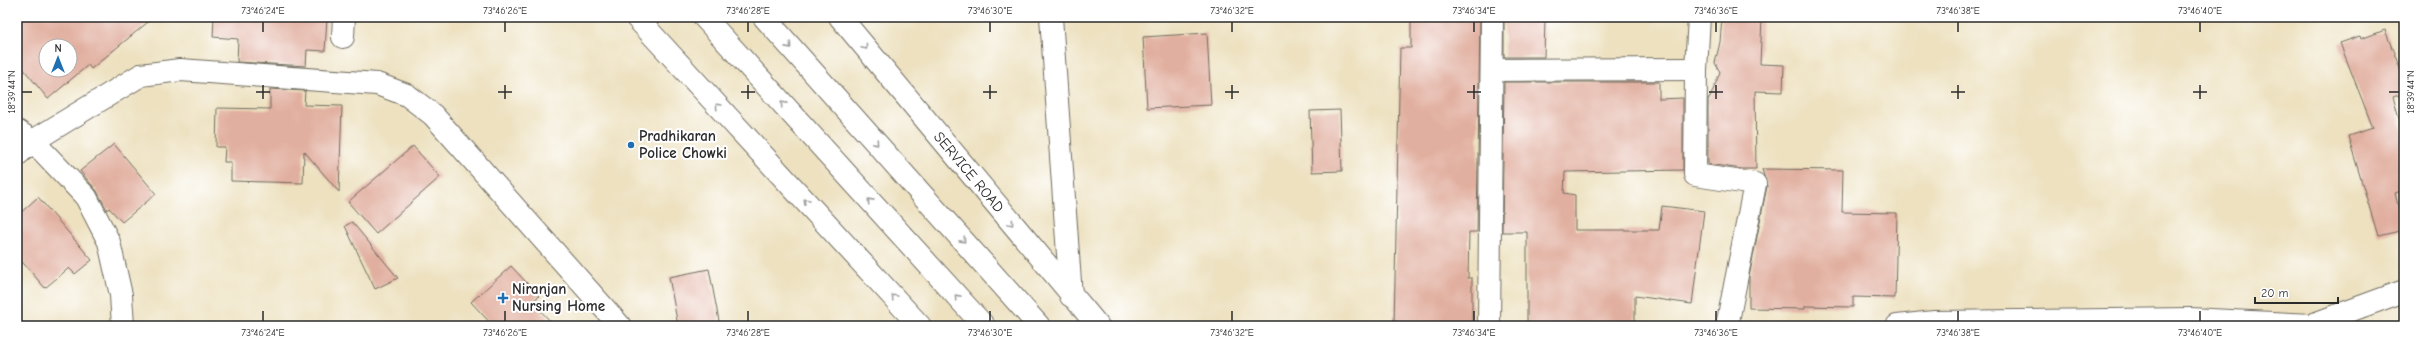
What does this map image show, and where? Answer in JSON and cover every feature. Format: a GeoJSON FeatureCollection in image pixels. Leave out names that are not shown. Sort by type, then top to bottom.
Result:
{"type":"FeatureCollection","features":[{"type":"Feature","properties":{"kind":"main road"},"geometry":{"type":"LineString","coordinates":[[636,17],[920,326]]}},
{"type":"Feature","properties":{"kind":"main road"},"geometry":{"type":"LineString","coordinates":[[704,17],[984,326]]}},
{"type":"Feature","properties":{"kind":"main road"},"geometry":{"type":"LineString","coordinates":[[764,17],[1039,326]]}},
{"type":"Feature","properties":{"kind":"main road","name":"SERVICE ROAD"},"geometry":{"type":"LineString","coordinates":[[840,17],[1098,326]]}},
{"type":"Feature","properties":{"kind":"main road"},"geometry":{"type":"LineString","coordinates":[[1051,17],[1072,296]]}},
{"type":"Feature","properties":{"kind":"main road"},"geometry":{"type":"LineString","coordinates":[[1489,326],[1492,17]]}},
{"type":"Feature","properties":{"kind":"main road"},"geometry":{"type":"LineString","coordinates":[[1699,17],[1696,69],[1695,175],[1755,184],[1727,326]]}},
{"type":"Feature","properties":{"kind":"main road"},"geometry":{"type":"LineString","coordinates":[[1492,70],[1696,69]]}},
{"type":"Feature","properties":{"kind":"main road"},"geometry":{"type":"LineString","coordinates":[[123,326],[121,295],[109,242],[86,197],[22,142],[141,75],[180,70],[376,84],[407,95],[433,115],[620,326]]}},
{"type":"Feature","properties":{"kind":"main road"},"geometry":{"type":"LineString","coordinates":[[1897,326],[1933,324],[2138,323],[2190,319],[2311,324],[2349,319],[2404,292]]}},
{"type":"Feature","properties":{"kind":"building"},"geometry":{"type":"Polygon","coordinates":[[[17,17],[154,17],[91,69],[88,65],[78,74],[78,38],[38,38],[38,78],[73,78],[48,99],[17,61],[17,17]]]}},
{"type":"Feature","properties":{"kind":"building"},"geometry":{"type":"Polygon","coordinates":[[[214,17],[327,17],[325,51],[307,50],[306,66],[237,62],[238,39],[213,37],[214,17]]]}},
{"type":"Feature","properties":{"kind":"building"},"geometry":{"type":"Polygon","coordinates":[[[1411,17],[1480,17],[1477,232],[1469,232],[1468,278],[1472,278],[1472,326],[1394,326],[1400,48],[1411,48],[1411,17]]]}},
{"type":"Feature","properties":{"kind":"building"},"geometry":{"type":"Polygon","coordinates":[[[1504,17],[1545,17],[1544,57],[1504,57],[1504,17]]]}},
{"type":"Feature","properties":{"kind":"building"},"geometry":{"type":"Polygon","coordinates":[[[1722,17],[1762,17],[1760,64],[1784,65],[1783,92],[1755,91],[1756,169],[1742,169],[1708,164],[1708,98],[1710,98],[1720,72],[1715,63],[1720,42],[1722,17]]]}},
{"type":"Feature","properties":{"kind":"building"},"geometry":{"type":"Polygon","coordinates":[[[2385,30],[2404,79],[2404,93],[2393,97],[2404,135],[2404,190],[2395,193],[2404,230],[2378,236],[2348,136],[2373,128],[2340,43],[2360,36],[2361,39],[2385,30]]]}},
{"type":"Feature","properties":{"kind":"building"},"geometry":{"type":"Polygon","coordinates":[[[1207,33],[1211,105],[1147,108],[1143,37],[1207,33]]]}},
{"type":"Feature","properties":{"kind":"building"},"geometry":{"type":"Polygon","coordinates":[[[1504,82],[1659,82],[1659,99],[1683,98],[1683,170],[1565,172],[1564,193],[1575,195],[1575,230],[1659,230],[1662,206],[1704,211],[1692,304],[1635,296],[1635,326],[1527,326],[1527,232],[1502,232],[1504,82]]]}},
{"type":"Feature","properties":{"kind":"building"},"geometry":{"type":"Polygon","coordinates":[[[270,89],[305,91],[304,105],[342,106],[339,192],[304,151],[303,183],[231,181],[231,162],[224,162],[225,147],[216,147],[217,108],[270,109],[270,89]]]}},
{"type":"Feature","properties":{"kind":"building"},"geometry":{"type":"Polygon","coordinates":[[[1340,110],[1342,171],[1312,172],[1310,111],[1340,110]]]}},
{"type":"Feature","properties":{"kind":"building"},"geometry":{"type":"Polygon","coordinates":[[[114,144],[156,194],[122,222],[109,208],[107,210],[97,191],[80,171],[114,144]]]}},
{"type":"Feature","properties":{"kind":"building"},"geometry":{"type":"Polygon","coordinates":[[[413,146],[440,177],[376,234],[348,202],[413,146]]]}},
{"type":"Feature","properties":{"kind":"building"},"geometry":{"type":"Polygon","coordinates":[[[1762,169],[1843,170],[1842,212],[1897,213],[1895,298],[1853,297],[1853,307],[1805,306],[1805,309],[1749,308],[1749,277],[1767,186],[1762,169]]]}},
{"type":"Feature","properties":{"kind":"building"},"geometry":{"type":"Polygon","coordinates":[[[38,197],[92,260],[75,274],[69,268],[45,288],[17,256],[17,216],[38,197]]]}},
{"type":"Feature","properties":{"kind":"building"},"geometry":{"type":"Polygon","coordinates":[[[352,222],[398,278],[375,289],[345,226],[352,222]]]}},
{"type":"Feature","properties":{"kind":"building"},"geometry":{"type":"Polygon","coordinates":[[[511,266],[539,296],[532,302],[555,326],[493,326],[471,302],[511,266]]]}},
{"type":"Feature","properties":{"kind":"building"},"geometry":{"type":"Polygon","coordinates":[[[709,269],[720,326],[678,326],[669,277],[709,269]]]}},
{"type":"Feature","properties":{"kind":"place","name":"Pradhikaran Police Chowki"},"geometry":{"type":"Point","coordinates":[631,145]}},
{"type":"Feature","properties":{"kind":"place","name":"Niranjan Nursing Home"},"geometry":{"type":"Point","coordinates":[503,298]}}]}
